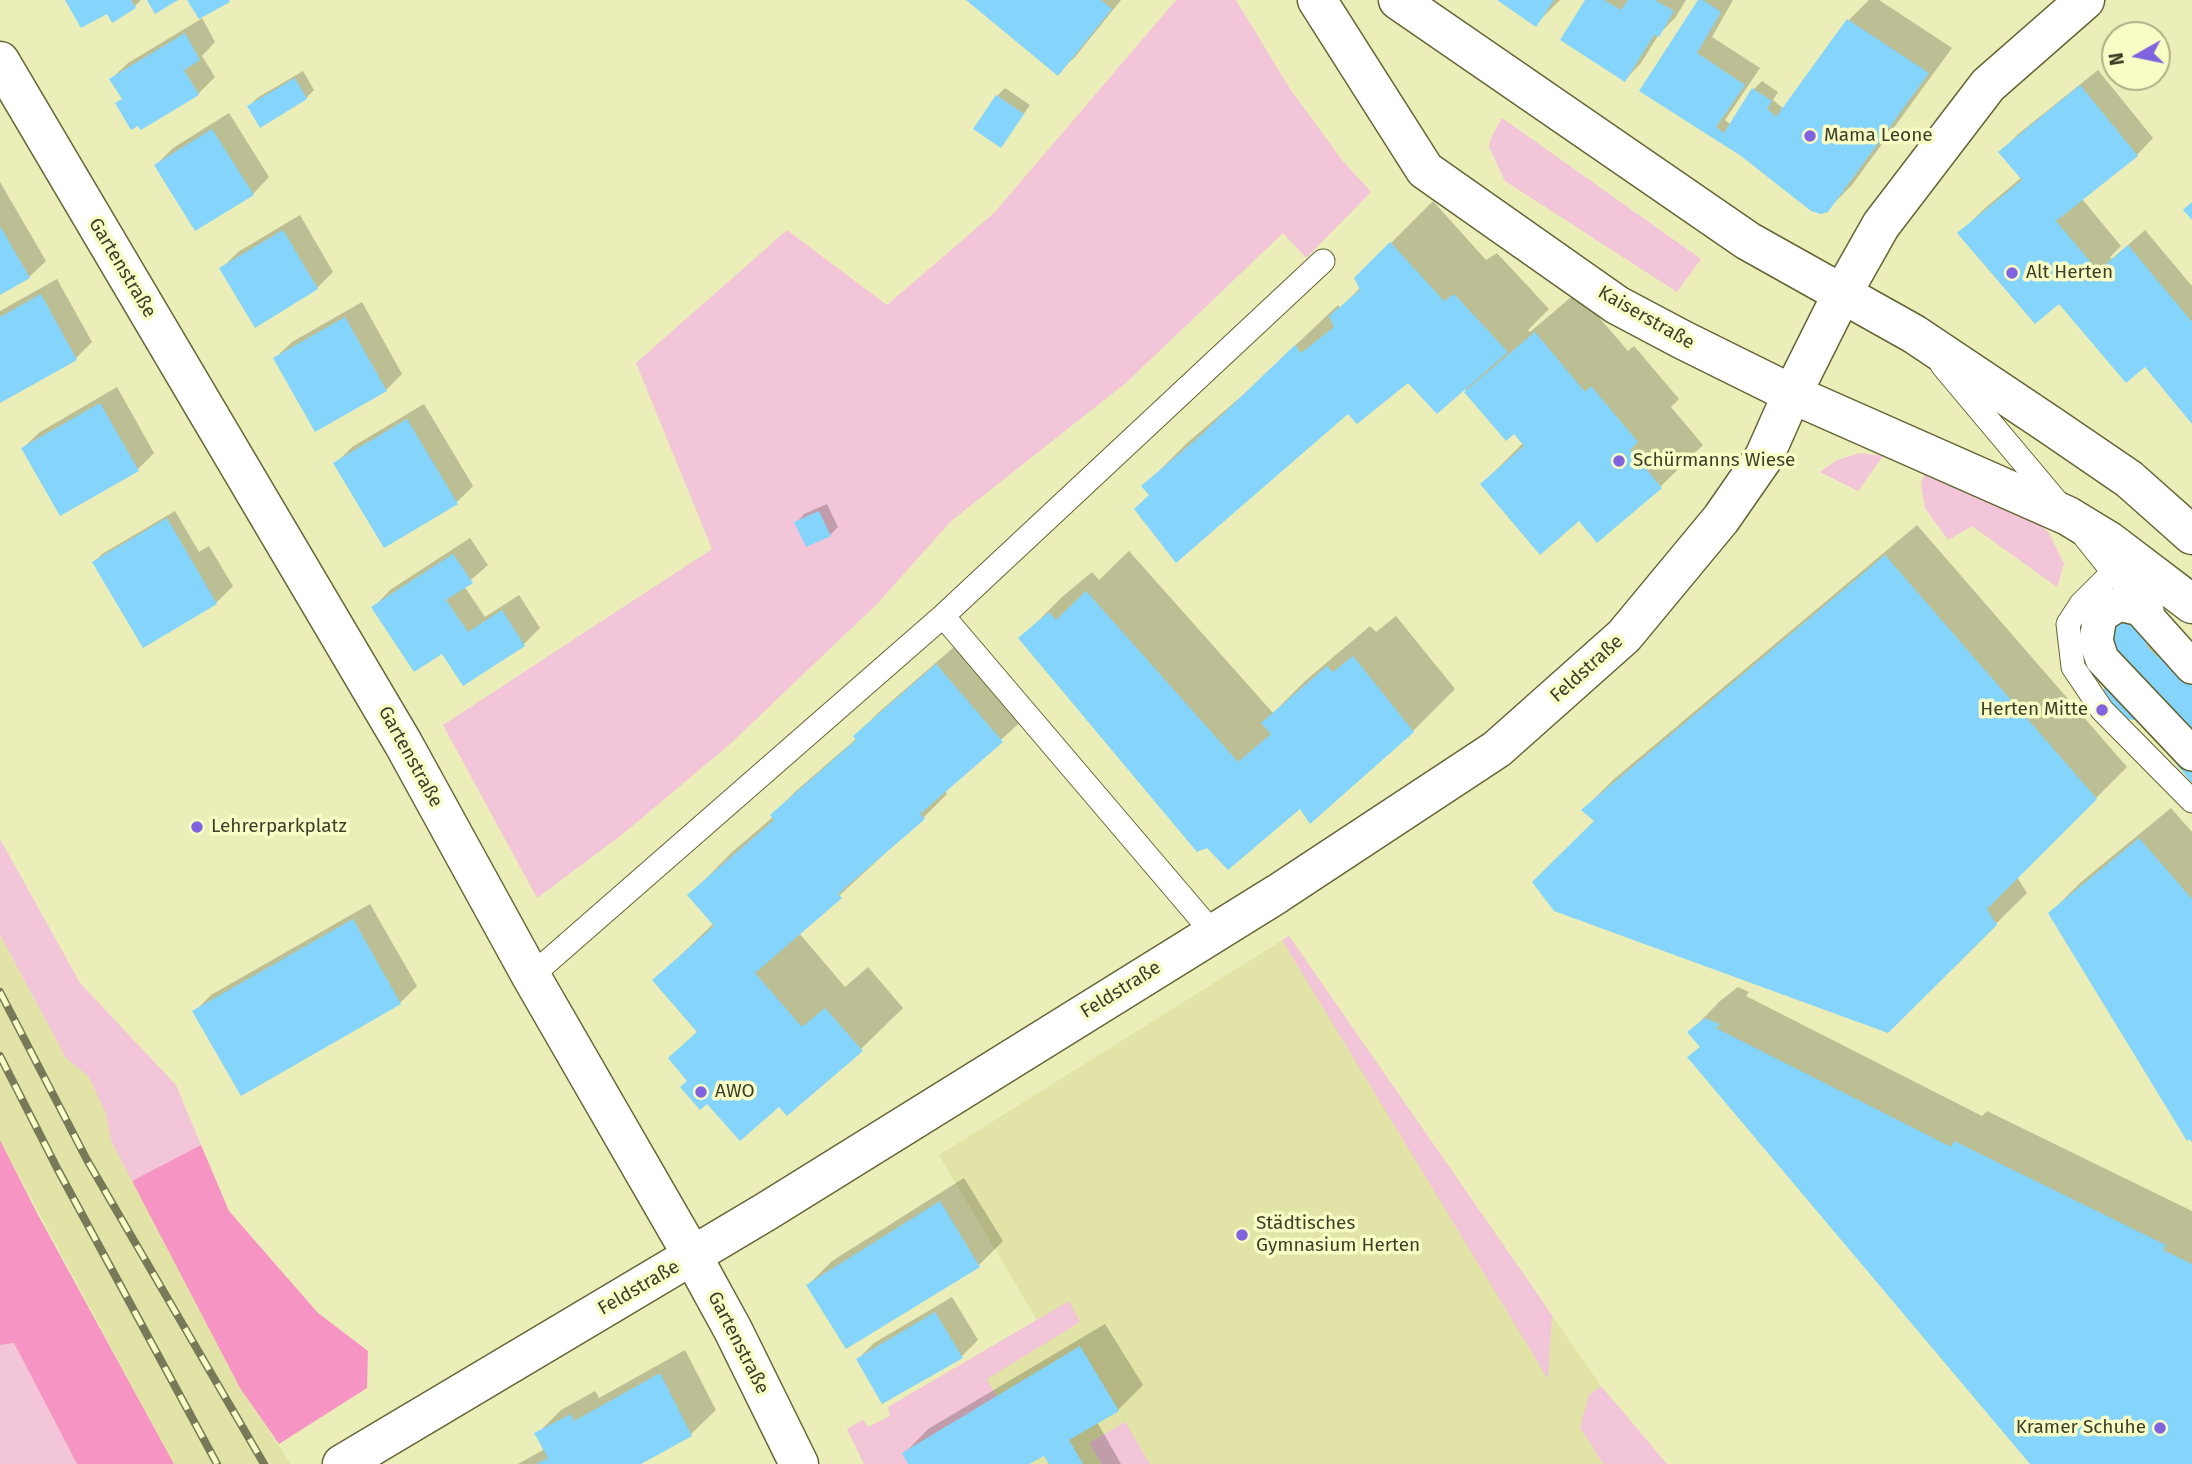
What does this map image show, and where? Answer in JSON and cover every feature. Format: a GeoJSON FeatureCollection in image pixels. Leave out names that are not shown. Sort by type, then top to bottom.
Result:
{"type":"FeatureCollection","features":[{"type":"Feature","properties":{"kind":"main road","name":"Kaiserstraße"},"geometry":{"type":"LineString","coordinates":[[1317,0],[1425,170],[1618,305],[1791,394],[2068,516],[2109,541],[2192,604]]}},
{"type":"Feature","properties":{"kind":"main road","name":"Kaiserstraße"},"geometry":{"type":"LineString","coordinates":[[1398,0],[1748,241],[1914,334],[2129,479],[2192,535]]}},
{"type":"Feature","properties":{"kind":"main road","name":"Feldstraße"},"geometry":{"type":"LineString","coordinates":[[342,1464],[693,1257],[1277,894],[1497,749],[1625,636],[1721,519],[1764,457],[1791,394],[1881,225],[1988,85],[2085,0]]}},
{"type":"Feature","properties":{"kind":"main road","name":"Gartenstraße"},"geometry":{"type":"LineString","coordinates":[[0,61],[403,743],[531,976],[693,1257],[733,1330],[799,1464]]}},
{"type":"Feature","properties":{"kind":"street"},"geometry":{"type":"LineString","coordinates":[[2192,667],[2140,609],[2119,604],[2100,616],[2096,641],[2102,659],[2192,754]]}},
{"type":"Feature","properties":{"kind":"lane"},"geometry":{"type":"LineString","coordinates":[[531,976],[943,616],[1323,261]]}},
{"type":"Feature","properties":{"kind":"lane","name":"Kaiserstraße"},"geometry":{"type":"LineString","coordinates":[[1914,334],[2068,516]]}},
{"type":"Feature","properties":{"kind":"lane"},"geometry":{"type":"LineString","coordinates":[[2068,516],[2113,572],[2192,648]]}},
{"type":"Feature","properties":{"kind":"lane"},"geometry":{"type":"LineString","coordinates":[[2113,572],[2081,604],[2068,624],[2073,667],[2102,710],[2192,801]]}},
{"type":"Feature","properties":{"kind":"lane"},"geometry":{"type":"LineString","coordinates":[[943,616],[1213,933]]}},
{"type":"Feature","properties":{"kind":"shaded area"},"geometry":{"type":"Polygon","coordinates":[[[1176,0],[1236,0],[1290,89],[1342,160],[1371,192],[1306,258],[1283,233],[1127,382],[951,521],[878,603],[729,745],[624,833],[537,898],[443,725],[712,549],[636,363],[787,230],[887,305],[994,213],[1176,0]]]}},
{"type":"Feature","properties":{"kind":"shaded area"},"geometry":{"type":"Polygon","coordinates":[[[1502,118],[1701,259],[1677,292],[1505,181],[1489,147],[1502,118]]]}},
{"type":"Feature","properties":{"kind":"shaded area"},"geometry":{"type":"Polygon","coordinates":[[[1860,453],[1883,456],[1858,491],[1820,472],[1837,460],[1860,453]]]}},
{"type":"Feature","properties":{"kind":"shaded area"},"geometry":{"type":"Polygon","coordinates":[[[1926,470],[2031,516],[2049,533],[2064,564],[2057,587],[1972,526],[1948,540],[1925,508],[1921,484],[1926,470]]]}},
{"type":"Feature","properties":{"kind":"shaded area"},"geometry":{"type":"Polygon","coordinates":[[[0,839],[80,983],[176,1085],[201,1145],[132,1181],[111,1141],[106,1114],[89,1077],[66,1058],[0,935],[0,839]]]}},
{"type":"Feature","properties":{"kind":"shaded area"},"geometry":{"type":"Polygon","coordinates":[[[0,935],[66,1058],[89,1077],[106,1114],[111,1141],[240,1388],[291,1464],[174,1464],[0,1140],[0,935]]]}},
{"type":"Feature","properties":{"kind":"shaded area","name":"Städtisches Gymnasium Herten"},"geometry":{"type":"Polygon","coordinates":[[[1289,936],[1601,1386],[1667,1464],[864,1464],[847,1429],[863,1420],[868,1427],[890,1416],[888,1407],[1037,1320],[939,1155],[1289,936]]]}},
{"type":"Feature","properties":{"kind":"shaded area"},"geometry":{"type":"Polygon","coordinates":[[[1289,936],[1552,1315],[1548,1379],[1282,940],[1289,936]]]}},
{"type":"Feature","properties":{"kind":"shaded area"},"geometry":{"type":"Polygon","coordinates":[[[0,1140],[174,1464],[77,1464],[14,1343],[0,1345],[0,1140]]]}},
{"type":"Feature","properties":{"kind":"shaded area"},"geometry":{"type":"Polygon","coordinates":[[[201,1145],[229,1211],[318,1313],[368,1351],[367,1388],[279,1444],[240,1388],[132,1181],[201,1145]]]}},
{"type":"Feature","properties":{"kind":"shaded area"},"geometry":{"type":"Polygon","coordinates":[[[1069,1301],[1080,1322],[987,1379],[997,1397],[902,1453],[908,1464],[864,1464],[847,1429],[863,1420],[868,1427],[890,1416],[888,1407],[1069,1301]]]}},
{"type":"Feature","properties":{"kind":"shaded area"},"geometry":{"type":"Polygon","coordinates":[[[14,1343],[77,1464],[0,1464],[0,1345],[14,1343]]]}},
{"type":"Feature","properties":{"kind":"shaded area"},"geometry":{"type":"Polygon","coordinates":[[[1601,1386],[1667,1464],[1603,1464],[1580,1427],[1589,1395],[1601,1386]]]}},
{"type":"Feature","properties":{"kind":"shaded area"},"geometry":{"type":"Polygon","coordinates":[[[1125,1422],[1150,1464],[1102,1464],[1089,1443],[1125,1422]]]}},
{"type":"Feature","properties":{"kind":"building"},"geometry":{"type":"Polygon","coordinates":[[[65,0],[131,0],[136,8],[112,23],[107,14],[81,28],[65,0]]]}},
{"type":"Feature","properties":{"kind":"building"},"geometry":{"type":"Polygon","coordinates":[[[147,0],[178,0],[155,14],[147,0]]]}},
{"type":"Feature","properties":{"kind":"building"},"geometry":{"type":"Polygon","coordinates":[[[187,0],[229,0],[230,2],[199,19],[187,0]]]}},
{"type":"Feature","properties":{"kind":"building"},"geometry":{"type":"Polygon","coordinates":[[[966,0],[1101,0],[1112,9],[1058,76],[966,0]]]}},
{"type":"Feature","properties":{"kind":"building"},"geometry":{"type":"Polygon","coordinates":[[[1497,0],[1554,0],[1536,27],[1497,0]]]}},
{"type":"Feature","properties":{"kind":"building"},"geometry":{"type":"Polygon","coordinates":[[[1585,0],[1604,0],[1621,10],[1628,0],[1655,0],[1674,11],[1659,37],[1654,35],[1625,82],[1560,40],[1585,0]]]}},
{"type":"Feature","properties":{"kind":"building"},"geometry":{"type":"Polygon","coordinates":[[[1698,0],[1703,0],[1721,12],[1697,53],[1745,85],[1716,127],[1724,133],[1752,88],[1772,101],[1767,108],[1776,117],[1847,19],[1929,73],[1828,212],[1821,214],[1811,211],[1741,156],[1639,91],[1698,0]]]}},
{"type":"Feature","properties":{"kind":"building"},"geometry":{"type":"Polygon","coordinates":[[[185,33],[200,60],[184,70],[199,95],[141,130],[138,126],[131,130],[115,103],[122,99],[109,79],[185,33]]]}},
{"type":"Feature","properties":{"kind":"building"},"geometry":{"type":"Polygon","coordinates":[[[295,78],[307,99],[260,128],[247,106],[295,78]]]}},
{"type":"Feature","properties":{"kind":"building"},"geometry":{"type":"Polygon","coordinates":[[[2080,85],[2138,156],[2056,221],[2098,271],[2128,245],[2192,322],[2192,424],[2145,367],[2126,383],[2059,304],[2035,324],[1957,233],[2022,180],[1998,152],[2080,85]]]}},
{"type":"Feature","properties":{"kind":"building"},"geometry":{"type":"Polygon","coordinates":[[[996,95],[1024,114],[1001,148],[973,129],[996,95]]]}},
{"type":"Feature","properties":{"kind":"building"},"geometry":{"type":"Polygon","coordinates":[[[212,129],[254,195],[195,231],[154,165],[212,129]]]}},
{"type":"Feature","properties":{"kind":"building"},"geometry":{"type":"Polygon","coordinates":[[[2192,202],[2192,220],[2183,210],[2192,202]]]}},
{"type":"Feature","properties":{"kind":"building"},"geometry":{"type":"Polygon","coordinates":[[[0,226],[30,278],[0,295],[0,226]]]}},
{"type":"Feature","properties":{"kind":"building"},"geometry":{"type":"Polygon","coordinates":[[[283,230],[318,289],[255,328],[219,268],[283,230]]]}},
{"type":"Feature","properties":{"kind":"building"},"geometry":{"type":"Polygon","coordinates":[[[1390,242],[1444,301],[1454,294],[1508,352],[1437,414],[1408,383],[1357,424],[1348,414],[1176,563],[1134,509],[1149,495],[1141,486],[1199,437],[1295,345],[1301,353],[1334,327],[1329,316],[1360,290],[1354,278],[1390,242]]]}},
{"type":"Feature","properties":{"kind":"building"},"geometry":{"type":"Polygon","coordinates":[[[41,294],[77,360],[0,403],[0,317],[41,294]]]}},
{"type":"Feature","properties":{"kind":"building"},"geometry":{"type":"Polygon","coordinates":[[[345,317],[387,391],[315,432],[273,358],[345,317]]]}},
{"type":"Feature","properties":{"kind":"building"},"geometry":{"type":"Polygon","coordinates":[[[1535,332],[1585,392],[1591,386],[1638,442],[1630,450],[1662,488],[1597,543],[1579,521],[1540,555],[1480,484],[1524,446],[1514,434],[1506,441],[1464,392],[1535,332]]]}},
{"type":"Feature","properties":{"kind":"building"},"geometry":{"type":"Polygon","coordinates":[[[100,403],[139,471],[60,516],[21,448],[100,403]]]}},
{"type":"Feature","properties":{"kind":"building"},"geometry":{"type":"Polygon","coordinates":[[[407,419],[458,504],[384,548],[333,463],[407,419]]]}},
{"type":"Feature","properties":{"kind":"building"},"geometry":{"type":"Polygon","coordinates":[[[819,511],[831,536],[806,547],[794,522],[819,511]]]}},
{"type":"Feature","properties":{"kind":"building"},"geometry":{"type":"Polygon","coordinates":[[[167,518],[217,604],[143,648],[92,562],[167,518]]]}},
{"type":"Feature","properties":{"kind":"building"},"geometry":{"type":"Polygon","coordinates":[[[453,554],[473,583],[446,600],[468,632],[502,610],[525,646],[463,686],[442,654],[414,672],[371,607],[453,554]]]}},
{"type":"Feature","properties":{"kind":"building"},"geometry":{"type":"Polygon","coordinates":[[[1885,555],[2097,799],[1987,909],[1997,925],[1888,1033],[1554,911],[1532,882],[1594,821],[1581,810],[1885,555]]]}},
{"type":"Feature","properties":{"kind":"building"},"geometry":{"type":"Polygon","coordinates":[[[1086,591],[1238,762],[1271,734],[1261,723],[1327,666],[1333,672],[1353,656],[1414,732],[1310,824],[1300,809],[1228,870],[1207,848],[1197,852],[1018,638],[1049,612],[1056,620],[1086,591]]]}},
{"type":"Feature","properties":{"kind":"building"},"geometry":{"type":"Polygon","coordinates":[[[2114,614],[2142,630],[2148,648],[2169,666],[2192,665],[2192,783],[2177,765],[2176,747],[2141,721],[2128,719],[2111,708],[2104,692],[2104,673],[2114,614]]]}},
{"type":"Feature","properties":{"kind":"building"},"geometry":{"type":"Polygon","coordinates":[[[936,664],[1003,742],[920,814],[925,819],[838,894],[842,898],[755,973],[802,1027],[825,1008],[863,1051],[787,1116],[779,1107],[740,1141],[707,1104],[700,1110],[680,1087],[687,1081],[668,1058],[697,1032],[652,980],[714,926],[687,895],[774,820],[770,815],[856,740],[853,736],[936,664]]]}},
{"type":"Feature","properties":{"kind":"building"},"geometry":{"type":"Polygon","coordinates":[[[2139,838],[2192,899],[2192,1143],[2190,1139],[2187,1141],[2048,913],[2139,838]]]}},
{"type":"Feature","properties":{"kind":"building"},"geometry":{"type":"Polygon","coordinates":[[[353,919],[401,1004],[241,1096],[192,1011],[353,919]]]}},
{"type":"Feature","properties":{"kind":"building"},"geometry":{"type":"Polygon","coordinates":[[[1705,1018],[1720,1024],[1716,1028],[1951,1147],[1954,1141],[2166,1245],[2163,1250],[2192,1264],[2192,1464],[2030,1464],[1687,1057],[1700,1047],[1687,1032],[1705,1018]]]}},
{"type":"Feature","properties":{"kind":"building"},"geometry":{"type":"Polygon","coordinates":[[[940,1201],[980,1267],[846,1349],[806,1285],[940,1201]]]}},
{"type":"Feature","properties":{"kind":"building"},"geometry":{"type":"Polygon","coordinates":[[[935,1312],[963,1358],[882,1404],[856,1359],[935,1312]]]}},
{"type":"Feature","properties":{"kind":"building"},"geometry":{"type":"Polygon","coordinates":[[[1080,1346],[1119,1411],[1069,1440],[1083,1464],[1049,1464],[1044,1456],[1029,1464],[908,1464],[902,1453],[1080,1346]]]}},
{"type":"Feature","properties":{"kind":"building"},"geometry":{"type":"Polygon","coordinates":[[[660,1373],[692,1436],[641,1464],[536,1464],[548,1458],[534,1433],[571,1414],[574,1421],[660,1373]]]}},
{"type":"Feature","properties":{"kind":"railway"},"geometry":{"type":"LineString","coordinates":[[0,992],[87,1160],[264,1464]]}},
{"type":"Feature","properties":{"kind":"railway"},"geometry":{"type":"LineString","coordinates":[[0,1056],[58,1170],[217,1464]]}},
{"type":"Feature","properties":{"kind":"place","name":"Mama Leone"},"geometry":{"type":"Point","coordinates":[1810,136]}},
{"type":"Feature","properties":{"kind":"place","name":"Alt Herten"},"geometry":{"type":"Point","coordinates":[2012,273]}},
{"type":"Feature","properties":{"kind":"place","name":"Schürmanns Wiese"},"geometry":{"type":"Point","coordinates":[1619,461]}},
{"type":"Feature","properties":{"kind":"place","name":"Herten Mitte"},"geometry":{"type":"Point","coordinates":[2102,710]}},
{"type":"Feature","properties":{"kind":"place","name":"Lehrerparkplatz"},"geometry":{"type":"Point","coordinates":[197,827]}},
{"type":"Feature","properties":{"kind":"place","name":"AWO"},"geometry":{"type":"Point","coordinates":[701,1092]}},
{"type":"Feature","properties":{"kind":"place","name":"Städtisches Gymnasium Herten"},"geometry":{"type":"Point","coordinates":[1242,1235]}},
{"type":"Feature","properties":{"kind":"place","name":"Kramer Schuhe"},"geometry":{"type":"Point","coordinates":[2160,1428]}}]}
